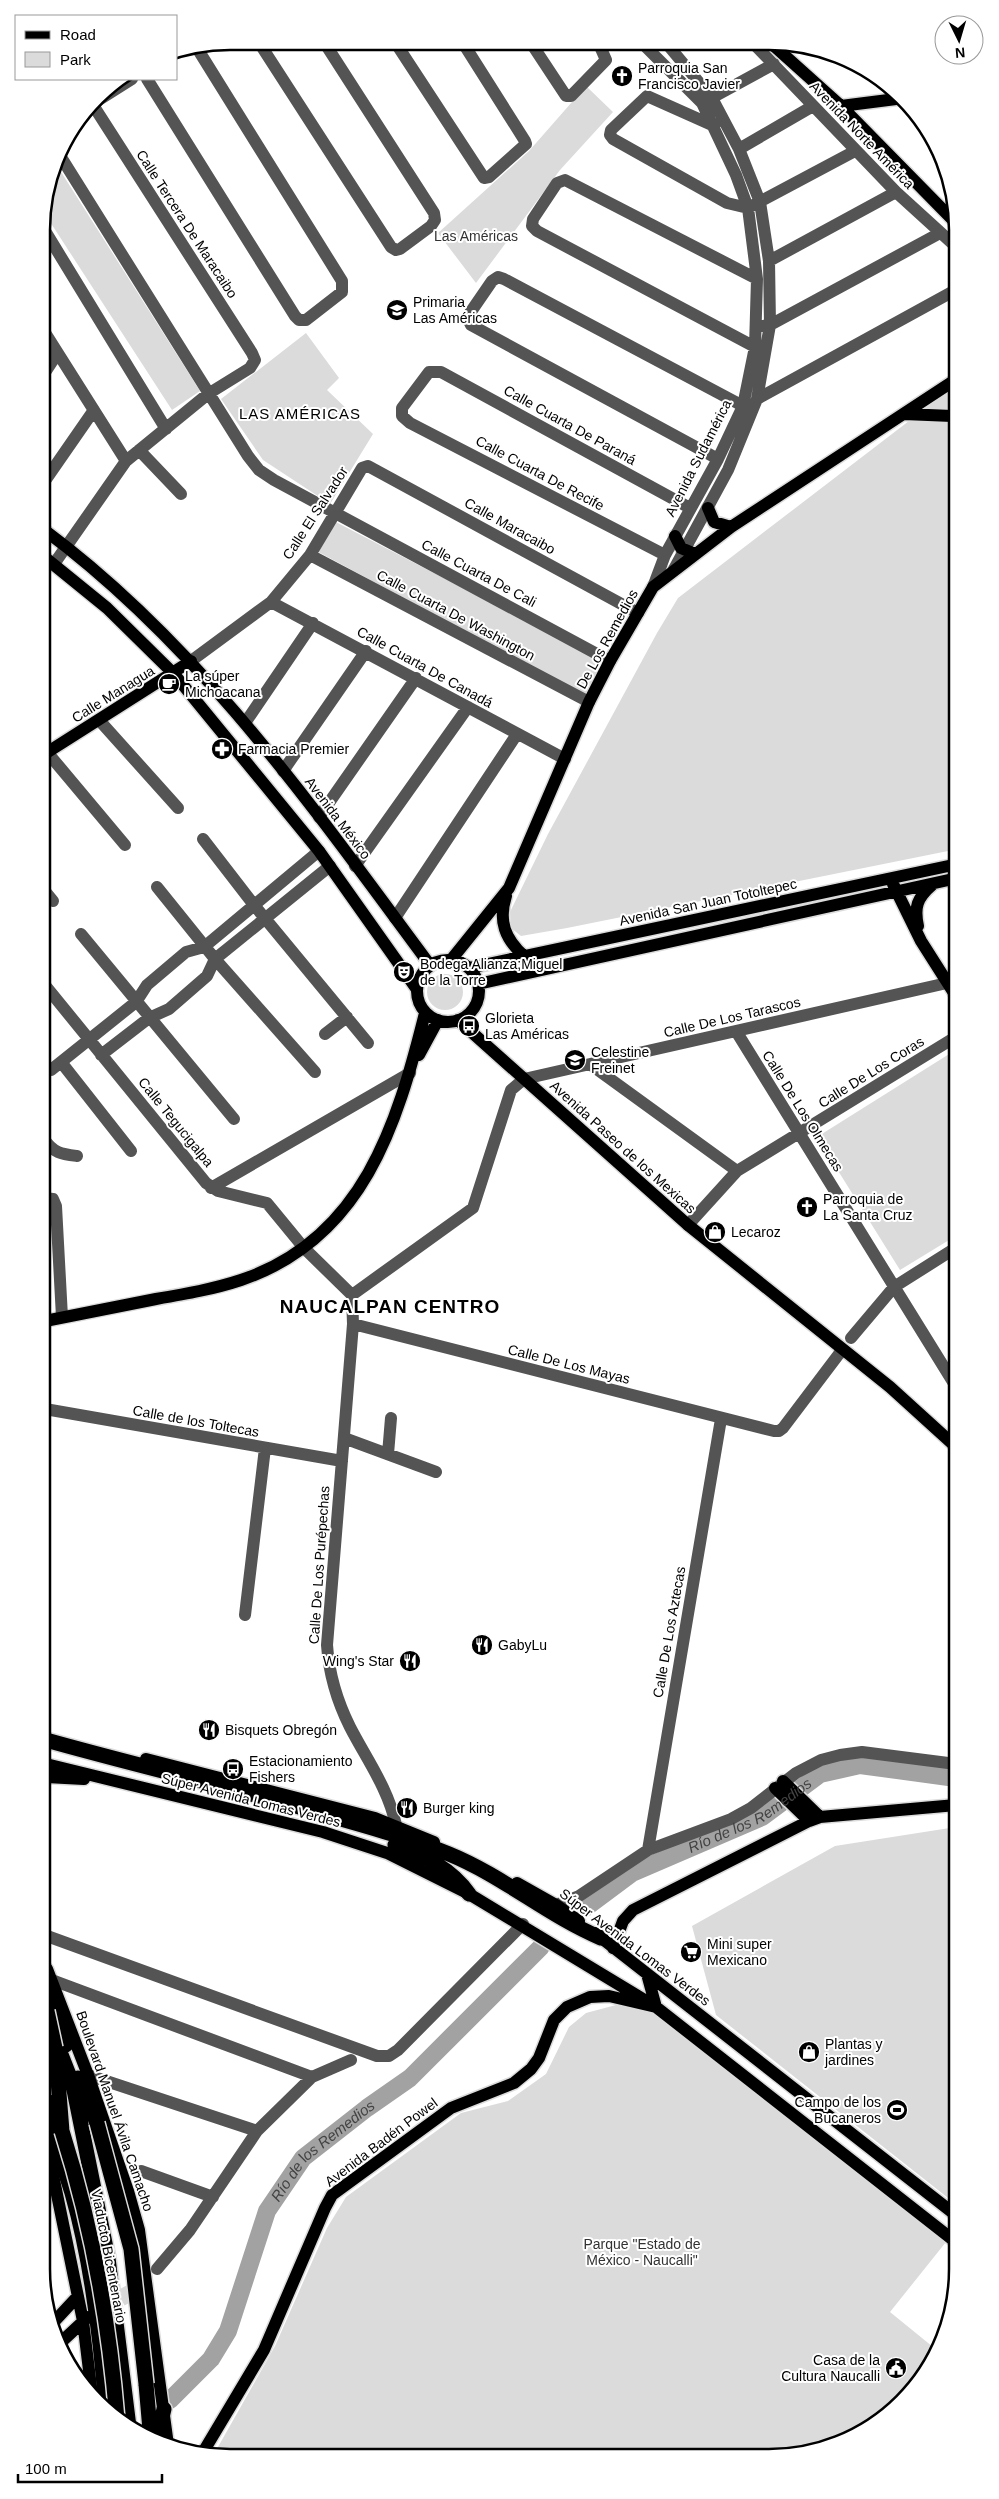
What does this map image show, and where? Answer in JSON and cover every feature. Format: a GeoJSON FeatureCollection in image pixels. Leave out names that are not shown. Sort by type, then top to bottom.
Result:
{"type":"FeatureCollection","features":[{"type":"Feature","properties":{"kind":"highway"},"geometry":{"type":"LineString","coordinates":[[50,1739],[450,1854],[495,1876],[574,1926],[601,1938]]}},
{"type":"Feature","properties":{"kind":"highway"},"geometry":{"type":"LineString","coordinates":[[50,1748],[325,1818],[434,1862],[460,1881],[469,1894]]}},
{"type":"Feature","properties":{"kind":"highway"},"geometry":{"type":"LineString","coordinates":[[50,1987],[97,2123],[131,2250],[146,2384],[148,2429]]}},
{"type":"Feature","properties":{"kind":"highway","name":"Viaducto Bicentenario"},"geometry":{"type":"LineString","coordinates":[[50,2025],[55,2048],[62,2131]]}},
{"type":"Feature","properties":{"kind":"highway"},"geometry":{"type":"LineString","coordinates":[[50,2027],[61,2051],[75,2094],[108,2258],[122,2413]]}},
{"type":"Feature","properties":{"kind":"highway"},"geometry":{"type":"LineString","coordinates":[[50,2030],[55,2048]]}},
{"type":"Feature","properties":{"kind":"highway","name":"Viaducto Bicentenario"},"geometry":{"type":"LineString","coordinates":[[50,2107],[62,2131],[80,2189],[101,2286],[122,2413]]}},
{"type":"Feature","properties":{"kind":"highway"},"geometry":{"type":"LineString","coordinates":[[50,2130],[72,2194],[86,2254],[99,2325],[105,2398]]}},
{"type":"Feature","properties":{"kind":"highway"},"geometry":{"type":"LineString","coordinates":[[102,2395],[104,2372]]}},
{"type":"Feature","properties":{"kind":"highway"},"geometry":{"type":"LineString","coordinates":[[159,2434],[164,2409]]}},
{"type":"Feature","properties":{"kind":"highway"},"geometry":{"type":"LineString","coordinates":[[126,2416],[135,2419],[139,2425]]}},
{"type":"Feature","properties":{"kind":"main road","name":"Avenida Norte América"},"geometry":{"type":"LineString","coordinates":[[779,50],[841,106],[949,216]]}},
{"type":"Feature","properties":{"kind":"main road"},"geometry":{"type":"LineString","coordinates":[[841,106],[892,99]]}},
{"type":"Feature","properties":{"kind":"main road","name":"De Los Remedios"},"geometry":{"type":"LineString","coordinates":[[460,963],[464,946],[508,888],[589,702],[610,661],[653,587],[690,552],[949,384]]}},
{"type":"Feature","properties":{"kind":"main road"},"geometry":{"type":"LineString","coordinates":[[904,414],[949,416]]}},
{"type":"Feature","properties":{"kind":"main road"},"geometry":{"type":"LineString","coordinates":[[708,508],[714,522],[730,527]]}},
{"type":"Feature","properties":{"kind":"main road","name":"Avenida México"},"geometry":{"type":"LineString","coordinates":[[50,535],[122,594],[192,661],[283,770],[430,965]]}},
{"type":"Feature","properties":{"kind":"main road"},"geometry":{"type":"LineString","coordinates":[[675,536],[690,552]]}},
{"type":"Feature","properties":{"kind":"main road"},"geometry":{"type":"LineString","coordinates":[[50,561],[107,608],[174,674],[246,760],[330,866],[416,988],[419,1004],[425,1013],[438,1020],[458,1020],[468,1014],[475,1006],[478,995],[478,984],[460,963],[442,960],[430,965],[420,975],[416,988]]}},
{"type":"Feature","properties":{"kind":"main road","name":"Calle El Salvador"},"geometry":{"type":"LineString","coordinates":[[174,674],[192,661]]}},
{"type":"Feature","properties":{"kind":"main road","name":"Calle Managua"},"geometry":{"type":"LineString","coordinates":[[50,751],[174,674]]}},
{"type":"Feature","properties":{"kind":"main road"},"geometry":{"type":"LineString","coordinates":[[246,760],[262,744]]}},
{"type":"Feature","properties":{"kind":"main road","name":"Avenida San Juan Totoltepec"},"geometry":{"type":"LineString","coordinates":[[460,963],[524,956],[949,866]]}},
{"type":"Feature","properties":{"kind":"main road"},"geometry":{"type":"LineString","coordinates":[[890,879],[921,941],[949,986]]}},
{"type":"Feature","properties":{"kind":"main road"},"geometry":{"type":"LineString","coordinates":[[478,984],[949,880]]}},
{"type":"Feature","properties":{"kind":"main road"},"geometry":{"type":"LineString","coordinates":[[921,941],[916,906],[920,895],[934,883]]}},
{"type":"Feature","properties":{"kind":"main road"},"geometry":{"type":"LineString","coordinates":[[508,888],[502,911],[504,929],[508,938],[524,956]]}},
{"type":"Feature","properties":{"kind":"main road"},"geometry":{"type":"LineString","coordinates":[[50,1320],[208,1289],[243,1279],[304,1248],[327,1229],[349,1204],[370,1173],[385,1142],[410,1072],[425,1013]]}},
{"type":"Feature","properties":{"kind":"main road"},"geometry":{"type":"LineString","coordinates":[[410,1072],[438,1020]]}},
{"type":"Feature","properties":{"kind":"main road","name":"Avenida Paseo de los Mexicas"},"geometry":{"type":"LineString","coordinates":[[458,1020],[688,1225],[890,1387],[949,1441]]}},
{"type":"Feature","properties":{"kind":"main road","name":"Súper Avenida Lomas Verdes"},"geometry":{"type":"LineString","coordinates":[[50,1738],[64,1740],[203,1773],[396,1825],[483,1863],[556,1905],[601,1938],[949,2210]]}},
{"type":"Feature","properties":{"kind":"main road","name":"Súper Avenida Lomas Verdes"},"geometry":{"type":"LineString","coordinates":[[50,1765],[323,1832],[388,1853],[469,1894],[519,1928],[656,2007],[949,2237]]}},
{"type":"Feature","properties":{"kind":"main road"},"geometry":{"type":"LineString","coordinates":[[50,1777],[111,1780]]}},
{"type":"Feature","properties":{"kind":"main road"},"geometry":{"type":"LineString","coordinates":[[781,1787],[815,1819]]}},
{"type":"Feature","properties":{"kind":"main road"},"geometry":{"type":"LineString","coordinates":[[613,1948],[623,1921],[633,1910],[815,1819],[949,1806]]}},
{"type":"Feature","properties":{"kind":"main road"},"geometry":{"type":"LineString","coordinates":[[647,1974],[656,2007]]}},
{"type":"Feature","properties":{"kind":"main road","name":"Boulevard Manuel Ávila Camacho"},"geometry":{"type":"LineString","coordinates":[[50,1986],[88,2075],[128,2191],[139,2230],[143,2286],[167,2437]]}},
{"type":"Feature","properties":{"kind":"main road","name":"Avenida Badén Powel"},"geometry":{"type":"LineString","coordinates":[[206,2447],[264,2350],[332,2195],[450,2108],[514,2083],[531,2069],[539,2058],[554,2020],[567,2007],[590,1997],[609,1996],[656,2007]]}},
{"type":"Feature","properties":{"kind":"main road"},"geometry":{"type":"LineString","coordinates":[[50,2179],[78,2296],[90,2316],[92,2384]]}},
{"type":"Feature","properties":{"kind":"main road"},"geometry":{"type":"LineString","coordinates":[[57,2319],[78,2296]]}},
{"type":"Feature","properties":{"kind":"main road"},"geometry":{"type":"LineString","coordinates":[[64,2339],[90,2316]]}},
{"type":"Feature","properties":{"kind":"street"},"geometry":{"type":"LineString","coordinates":[[264,50],[391,247],[396,250],[400,249],[431,226],[435,220],[434,213],[329,50]]}},
{"type":"Feature","properties":{"kind":"street"},"geometry":{"type":"LineString","coordinates":[[400,50],[484,178],[488,177],[526,144],[467,50]]}},
{"type":"Feature","properties":{"kind":"street"},"geometry":{"type":"LineString","coordinates":[[536,50],[566,96],[571,96],[606,60],[602,50]]}},
{"type":"Feature","properties":{"kind":"street","name":"Avenida Sudamérica"},"geometry":{"type":"LineString","coordinates":[[651,50],[725,120],[739,149],[769,261],[757,399],[728,470],[708,508],[690,552]]}},
{"type":"Feature","properties":{"kind":"street","name":"Avenida Sudamérica"},"geometry":{"type":"LineString","coordinates":[[671,50],[707,101],[712,125],[736,174],[754,205],[757,279],[764,326]]}},
{"type":"Feature","properties":{"kind":"street","name":"Avenida Norte América"},"geometry":{"type":"LineString","coordinates":[[760,50],[855,151],[949,240]]}},
{"type":"Feature","properties":{"kind":"street"},"geometry":{"type":"LineString","coordinates":[[148,80],[299,320],[306,320],[342,292],[344,288],[200,53]]}},
{"type":"Feature","properties":{"kind":"street"},"geometry":{"type":"LineString","coordinates":[[707,101],[774,64]]}},
{"type":"Feature","properties":{"kind":"street"},"geometry":{"type":"LineString","coordinates":[[725,120],[712,125],[647,96],[611,130],[610,135],[613,139],[727,203],[754,205],[855,151]]}},
{"type":"Feature","properties":{"kind":"street"},"geometry":{"type":"LineString","coordinates":[[739,149],[813,106]]}},
{"type":"Feature","properties":{"kind":"street","name":"Calle Tercera De Maracaibo"},"geometry":{"type":"LineString","coordinates":[[97,109],[255,360],[250,368],[208,394]]}},
{"type":"Feature","properties":{"kind":"street","name":"Calle Cuarta De Cali"},"geometry":{"type":"LineString","coordinates":[[64,162],[208,394],[259,470],[274,480],[610,661]]}},
{"type":"Feature","properties":{"kind":"street"},"geometry":{"type":"LineString","coordinates":[[757,279],[561,180],[533,219],[532,226],[537,231],[761,348]]}},
{"type":"Feature","properties":{"kind":"street"},"geometry":{"type":"LineString","coordinates":[[769,261],[896,192]]}},
{"type":"Feature","properties":{"kind":"street"},"geometry":{"type":"LineString","coordinates":[[764,326],[940,233]]}},
{"type":"Feature","properties":{"kind":"street"},"geometry":{"type":"LineString","coordinates":[[50,239],[166,429]]}},
{"type":"Feature","properties":{"kind":"street"},"geometry":{"type":"LineString","coordinates":[[718,459],[471,324],[468,319],[492,281],[498,277],[743,406]]}},
{"type":"Feature","properties":{"kind":"street"},"geometry":{"type":"LineString","coordinates":[[757,399],[949,294]]}},
{"type":"Feature","properties":{"kind":"street"},"geometry":{"type":"LineString","coordinates":[[50,341],[126,461]]}},
{"type":"Feature","properties":{"kind":"street","name":"Avenida Sudamérica"},"geometry":{"type":"LineString","coordinates":[[653,587],[664,555],[718,459],[743,406],[761,348]]}},
{"type":"Feature","properties":{"kind":"street"},"geometry":{"type":"LineString","coordinates":[[50,366],[58,354]]}},
{"type":"Feature","properties":{"kind":"street","name":"Calle Cuarta De Paraná"},"geometry":{"type":"LineString","coordinates":[[402,416],[402,408],[429,372],[434,371],[690,508]]}},
{"type":"Feature","properties":{"kind":"street"},"geometry":{"type":"LineString","coordinates":[[54,564],[126,461],[208,394]]}},
{"type":"Feature","properties":{"kind":"street"},"geometry":{"type":"LineString","coordinates":[[50,473],[94,410]]}},
{"type":"Feature","properties":{"kind":"street","name":"Calle Cuarta De Recife"},"geometry":{"type":"LineString","coordinates":[[402,416],[410,423],[664,555]]}},
{"type":"Feature","properties":{"kind":"street"},"geometry":{"type":"LineString","coordinates":[[139,450],[181,494]]}},
{"type":"Feature","properties":{"kind":"street","name":"Calle El Salvador"},"geometry":{"type":"LineString","coordinates":[[192,661],[271,602],[310,555],[362,468],[368,466]]}},
{"type":"Feature","properties":{"kind":"street","name":"Calle Maracaibo"},"geometry":{"type":"LineString","coordinates":[[368,466],[638,613]]}},
{"type":"Feature","properties":{"kind":"street","name":"Calle Cuarta De Washington"},"geometry":{"type":"LineString","coordinates":[[310,555],[589,702]]}},
{"type":"Feature","properties":{"kind":"street","name":"Calle Cuarta De Canadá"},"geometry":{"type":"LineString","coordinates":[[271,602],[366,651],[565,759]]}},
{"type":"Feature","properties":{"kind":"street"},"geometry":{"type":"LineString","coordinates":[[245,723],[313,623]]}},
{"type":"Feature","properties":{"kind":"street"},"geometry":{"type":"LineString","coordinates":[[283,770],[366,651]]}},
{"type":"Feature","properties":{"kind":"street"},"geometry":{"type":"LineString","coordinates":[[319,817],[416,678]]}},
{"type":"Feature","properties":{"kind":"street"},"geometry":{"type":"LineString","coordinates":[[355,866],[468,707]]}},
{"type":"Feature","properties":{"kind":"street"},"geometry":{"type":"LineString","coordinates":[[99,720],[178,808]]}},
{"type":"Feature","properties":{"kind":"street"},"geometry":{"type":"LineString","coordinates":[[395,918],[517,734]]}},
{"type":"Feature","properties":{"kind":"street"},"geometry":{"type":"LineString","coordinates":[[50,760],[125,845]]}},
{"type":"Feature","properties":{"kind":"street"},"geometry":{"type":"LineString","coordinates":[[203,839],[254,905],[368,1044]]}},
{"type":"Feature","properties":{"kind":"street"},"geometry":{"type":"LineString","coordinates":[[51,1070],[136,1002],[147,985],[186,952],[204,947],[319,851]]}},
{"type":"Feature","properties":{"kind":"street"},"geometry":{"type":"LineString","coordinates":[[102,1055],[149,1018],[170,1009],[211,970],[215,959],[330,866]]}},
{"type":"Feature","properties":{"kind":"street"},"geometry":{"type":"LineString","coordinates":[[157,887],[204,947],[315,1072]]}},
{"type":"Feature","properties":{"kind":"street"},"geometry":{"type":"LineString","coordinates":[[50,897],[53,901]]}},
{"type":"Feature","properties":{"kind":"street"},"geometry":{"type":"LineString","coordinates":[[81,934],[234,1119]]}},
{"type":"Feature","properties":{"kind":"street","name":"Calle De Los Tarascos"},"geometry":{"type":"LineString","coordinates":[[524,1079],[736,1031],[949,988]]}},
{"type":"Feature","properties":{"kind":"street","name":"Calle Tegucigalpa"},"geometry":{"type":"LineString","coordinates":[[50,992],[211,1188],[266,1203],[304,1248],[352,1295]]}},
{"type":"Feature","properties":{"kind":"street"},"geometry":{"type":"LineString","coordinates":[[325,1034],[347,1017]]}},
{"type":"Feature","properties":{"kind":"street","name":"Calle De Los Olmecas"},"geometry":{"type":"LineString","coordinates":[[736,1031],[949,1375]]}},
{"type":"Feature","properties":{"kind":"street","name":"Calle De Los Coras"},"geometry":{"type":"LineString","coordinates":[[688,1225],[738,1171],[949,1041]]}},
{"type":"Feature","properties":{"kind":"street"},"geometry":{"type":"LineString","coordinates":[[61,1062],[131,1151]]}},
{"type":"Feature","properties":{"kind":"street"},"geometry":{"type":"LineString","coordinates":[[591,1065],[738,1171]]}},
{"type":"Feature","properties":{"kind":"street"},"geometry":{"type":"LineString","coordinates":[[211,1188],[410,1072]]}},
{"type":"Feature","properties":{"kind":"street"},"geometry":{"type":"LineString","coordinates":[[352,1295],[473,1208],[511,1090],[524,1079]]}},
{"type":"Feature","properties":{"kind":"street"},"geometry":{"type":"LineString","coordinates":[[50,1148],[58,1153],[77,1156]]}},
{"type":"Feature","properties":{"kind":"street"},"geometry":{"type":"LineString","coordinates":[[50,1199],[53,1199],[56,1206],[62,1318]]}},
{"type":"Feature","properties":{"kind":"street"},"geometry":{"type":"LineString","coordinates":[[851,1338],[894,1287],[949,1252]]}},
{"type":"Feature","properties":{"kind":"street","name":"Calle De Los Purépechas"},"geometry":{"type":"LineString","coordinates":[[352,1295],[353,1324],[327,1646],[329,1668],[337,1697],[350,1726],[387,1792],[396,1825]]}},
{"type":"Feature","properties":{"kind":"street","name":"Calle De Los Mayas"},"geometry":{"type":"LineString","coordinates":[[353,1324],[721,1418],[779,1431],[842,1350]]}},
{"type":"Feature","properties":{"kind":"street","name":"Calle de los Toltecas"},"geometry":{"type":"LineString","coordinates":[[50,1410],[342,1461]]}},
{"type":"Feature","properties":{"kind":"street"},"geometry":{"type":"LineString","coordinates":[[388,1454],[391,1418]]}},
{"type":"Feature","properties":{"kind":"street","name":"Calle De Los Aztecas"},"geometry":{"type":"LineString","coordinates":[[648,1850],[721,1418]]}},
{"type":"Feature","properties":{"kind":"street"},"geometry":{"type":"LineString","coordinates":[[344,1438],[436,1472]]}},
{"type":"Feature","properties":{"kind":"street"},"geometry":{"type":"LineString","coordinates":[[245,1615],[265,1448]]}},
{"type":"Feature","properties":{"kind":"street"},"geometry":{"type":"LineString","coordinates":[[556,1905],[579,1896],[648,1850],[731,1819],[751,1808],[821,1760],[862,1752],[949,1763]]}},
{"type":"Feature","properties":{"kind":"street"},"geometry":{"type":"LineString","coordinates":[[50,1937],[377,2056],[389,2056],[398,2050],[519,1928]]}},
{"type":"Feature","properties":{"kind":"street"},"geometry":{"type":"LineString","coordinates":[[50,1982],[312,2077]]}},
{"type":"Feature","properties":{"kind":"street"},"geometry":{"type":"LineString","coordinates":[[157,2270],[190,2230],[257,2131],[312,2077],[350,2060]]}},
{"type":"Feature","properties":{"kind":"street"},"geometry":{"type":"LineString","coordinates":[[88,2075],[257,2131]]}},
{"type":"Feature","properties":{"kind":"street"},"geometry":{"type":"LineString","coordinates":[[141,2172],[213,2197]]}},
{"type":"Feature","properties":{"kind":"green space","name":"Las Américas"},"geometry":{"type":"Polygon","coordinates":[[[586,86],[613,112],[560,170],[476,283],[438,233],[529,151],[586,86]]]}},
{"type":"Feature","properties":{"kind":"green space","name":"Las Américas"},"geometry":{"type":"Polygon","coordinates":[[[60,171],[200,391],[172,410],[50,222],[53,195],[60,171]]]}},
{"type":"Feature","properties":{"kind":"green space","name":"Las Américas"},"geometry":{"type":"Polygon","coordinates":[[[306,333],[339,378],[327,390],[373,434],[330,504],[263,460],[221,399],[306,333]]]}},
{"type":"Feature","properties":{"kind":"green space"},"geometry":{"type":"Polygon","coordinates":[[[949,390],[949,851],[521,936],[511,928],[510,912],[548,834],[657,633],[678,598],[949,390]]]}},
{"type":"Feature","properties":{"kind":"green space"},"geometry":{"type":"Polygon","coordinates":[[[330,519],[605,662],[588,697],[311,548],[330,519]]]}},
{"type":"Feature","properties":{"kind":"green space","name":"Glorieta Las Américas"},"geometry":{"type":"Polygon","coordinates":[[[445,974],[457,980],[463,992],[457,1004],[445,1010],[433,1004],[427,992],[433,980],[445,974]]]}},
{"type":"Feature","properties":{"kind":"green space"},"geometry":{"type":"Polygon","coordinates":[[[949,1054],[949,1240],[900,1270],[817,1137],[949,1054]]]}},
{"type":"Feature","properties":{"kind":"green space","name":"Campo de los Bucaneros"},"geometry":{"type":"Polygon","coordinates":[[[949,1828],[949,2199],[716,2015],[692,1926],[835,1846],[949,1828]]]}},
{"type":"Feature","properties":{"kind":"green space","name":"Parque \"Estado de México - Naucalli\""},"geometry":{"type":"Polygon","coordinates":[[[616,2005],[656,2007],[949,2236],[890,2312],[931,2346],[912,2379],[879,2412],[859,2425],[816,2443],[781,2449],[217,2449],[275,2346],[327,2228],[346,2197],[461,2113],[508,2101],[546,2074],[569,2027],[586,2013],[616,2005]]]}},
{"type":"Feature","properties":{"kind":"waterway","name":"Río de los Remedios"},"geometry":{"type":"LineString","coordinates":[[585,1908],[632,1873],[762,1817],[820,1774],[860,1765],[949,1777]]}},
{"type":"Feature","properties":{"kind":"waterway","name":"Río de los Remedios"},"geometry":{"type":"LineString","coordinates":[[170,2400],[211,2359],[228,2331],[267,2211],[303,2158],[367,2108],[410,2078],[541,1947]]}},
{"type":"Feature","properties":{"kind":"tunnel"},"geometry":{"type":"LineString","coordinates":[[107,2304],[137,2286]]}},
{"type":"Feature","properties":{"kind":"tunnel"},"geometry":{"type":"LineString","coordinates":[[106,2309],[138,2291]]}},
{"type":"Feature","properties":{"kind":"place","name":"Parroquia San Francisco Javier"},"geometry":{"type":"Point","coordinates":[622,76]}},
{"type":"Feature","properties":{"kind":"place","name":"Primaria Las Américas"},"geometry":{"type":"Point","coordinates":[397,310]}},
{"type":"Feature","properties":{"kind":"place","name":"La súper Michoacana"},"geometry":{"type":"Point","coordinates":[169,684]}},
{"type":"Feature","properties":{"kind":"place","name":"Farmacia Premier"},"geometry":{"type":"Point","coordinates":[222,749]}},
{"type":"Feature","properties":{"kind":"place","name":"Bodega Alianza;Miguel de la Torre"},"geometry":{"type":"Point","coordinates":[404,972]}},
{"type":"Feature","properties":{"kind":"place","name":"Glorieta Las Américas"},"geometry":{"type":"Point","coordinates":[469,1026]}},
{"type":"Feature","properties":{"kind":"place","name":"Celestine Freinet"},"geometry":{"type":"Point","coordinates":[575,1060]}},
{"type":"Feature","properties":{"kind":"place","name":"Parroquia de La Santa Cruz"},"geometry":{"type":"Point","coordinates":[807,1207]}},
{"type":"Feature","properties":{"kind":"place","name":"Lecaroz"},"geometry":{"type":"Point","coordinates":[715,1232]}},
{"type":"Feature","properties":{"kind":"place","name":"GabyLu"},"geometry":{"type":"Point","coordinates":[482,1645]}},
{"type":"Feature","properties":{"kind":"place","name":"Wing's Star"},"geometry":{"type":"Point","coordinates":[410,1661]}},
{"type":"Feature","properties":{"kind":"place","name":"Bisquets Obregón"},"geometry":{"type":"Point","coordinates":[209,1730]}},
{"type":"Feature","properties":{"kind":"place","name":"Estacionamiento Fishers"},"geometry":{"type":"Point","coordinates":[233,1769]}},
{"type":"Feature","properties":{"kind":"place","name":"Burger king"},"geometry":{"type":"Point","coordinates":[407,1808]}},
{"type":"Feature","properties":{"kind":"place","name":"Mini super Mexicano"},"geometry":{"type":"Point","coordinates":[691,1952]}},
{"type":"Feature","properties":{"kind":"place","name":"Plantas y jardines"},"geometry":{"type":"Point","coordinates":[809,2052]}},
{"type":"Feature","properties":{"kind":"place","name":"Campo de los Bucaneros"},"geometry":{"type":"Point","coordinates":[897,2110]}},
{"type":"Feature","properties":{"kind":"place","name":"Casa de la Cultura Naucalli"},"geometry":{"type":"Point","coordinates":[896,2368]}},
{"type":"Feature","properties":{"kind":"district","name":"LAS AMÉRICAS"},"geometry":{"type":"Point","coordinates":[300,414]}},
{"type":"Feature","properties":{"kind":"district","name":"NAUCALPAN CENTRO"},"geometry":{"type":"Point","coordinates":[390,1306]}}]}
